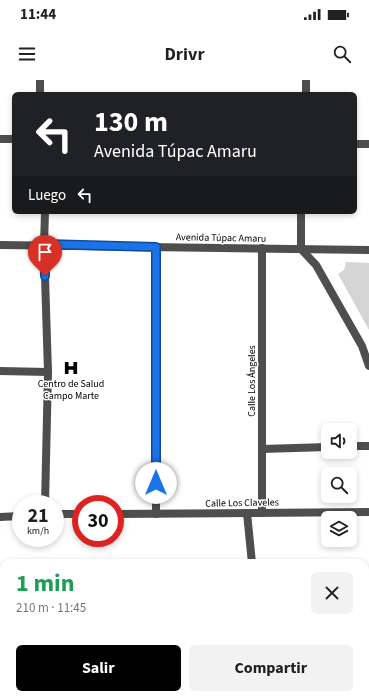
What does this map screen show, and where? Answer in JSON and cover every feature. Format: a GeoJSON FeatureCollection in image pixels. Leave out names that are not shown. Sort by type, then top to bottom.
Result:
{"type":"FeatureCollection","features":[{"type":"Feature","properties":{"kind":"street"},"geometry":{"type":"LineString","coordinates":[[40,80],[40,92]]}},
{"type":"Feature","properties":{"kind":"street"},"geometry":{"type":"LineString","coordinates":[[306,80],[306,92]]}},
{"type":"Feature","properties":{"kind":"street"},"geometry":{"type":"LineString","coordinates":[[0,139],[12,140]]}},
{"type":"Feature","properties":{"kind":"street"},"geometry":{"type":"LineString","coordinates":[[357,144],[369,144]]}},
{"type":"Feature","properties":{"kind":"street"},"geometry":{"type":"LineString","coordinates":[[45,214],[44,244],[48,372],[45,495]]}},
{"type":"Feature","properties":{"kind":"street"},"geometry":{"type":"LineString","coordinates":[[301,214],[301,249],[316,265],[362,346],[369,366]]}},
{"type":"Feature","properties":{"kind":"street","name":"Avenida Túpac Amaru"},"geometry":{"type":"LineString","coordinates":[[0,245],[44,244],[369,250]]}},
{"type":"Feature","properties":{"kind":"street"},"geometry":{"type":"LineString","coordinates":[[156,247],[156,514]]}},
{"type":"Feature","properties":{"kind":"street","name":"Calle Los Ángeles"},"geometry":{"type":"LineString","coordinates":[[262,248],[262,513]]}},
{"type":"Feature","properties":{"kind":"street"},"geometry":{"type":"LineString","coordinates":[[0,371],[48,372]]}},
{"type":"Feature","properties":{"kind":"street"},"geometry":{"type":"LineString","coordinates":[[357,446],[369,446]]}},
{"type":"Feature","properties":{"kind":"street"},"geometry":{"type":"LineString","coordinates":[[262,448],[321,447]]}},
{"type":"Feature","properties":{"kind":"street","name":"Calle Los Claveles"},"geometry":{"type":"LineString","coordinates":[[124,514],[369,512]]}},
{"type":"Feature","properties":{"kind":"street"},"geometry":{"type":"LineString","coordinates":[[247,513],[252,559]]}},
{"type":"Feature","properties":{"kind":"street"},"geometry":{"type":"LineString","coordinates":[[0,517],[12,516]]}},
{"type":"Feature","properties":{"kind":"street"},"geometry":{"type":"LineString","coordinates":[[0,592],[0,633]]}},
{"type":"Feature","properties":{"kind":"shaded area"},"geometry":{"type":"Polygon","coordinates":[[[346,262],[369,263],[369,330],[338,274],[344,270],[346,262]]]}},
{"type":"Feature","properties":{"kind":"place","name":"Centro de Salud Campo Marte"},"geometry":{"type":"Point","coordinates":[71,368]}},
{"type":"Feature","properties":{"kind":"route"},"geometry":{"type":"LineString","coordinates":[[45,276],[44,244],[156,247],[156,483]]}}]}
